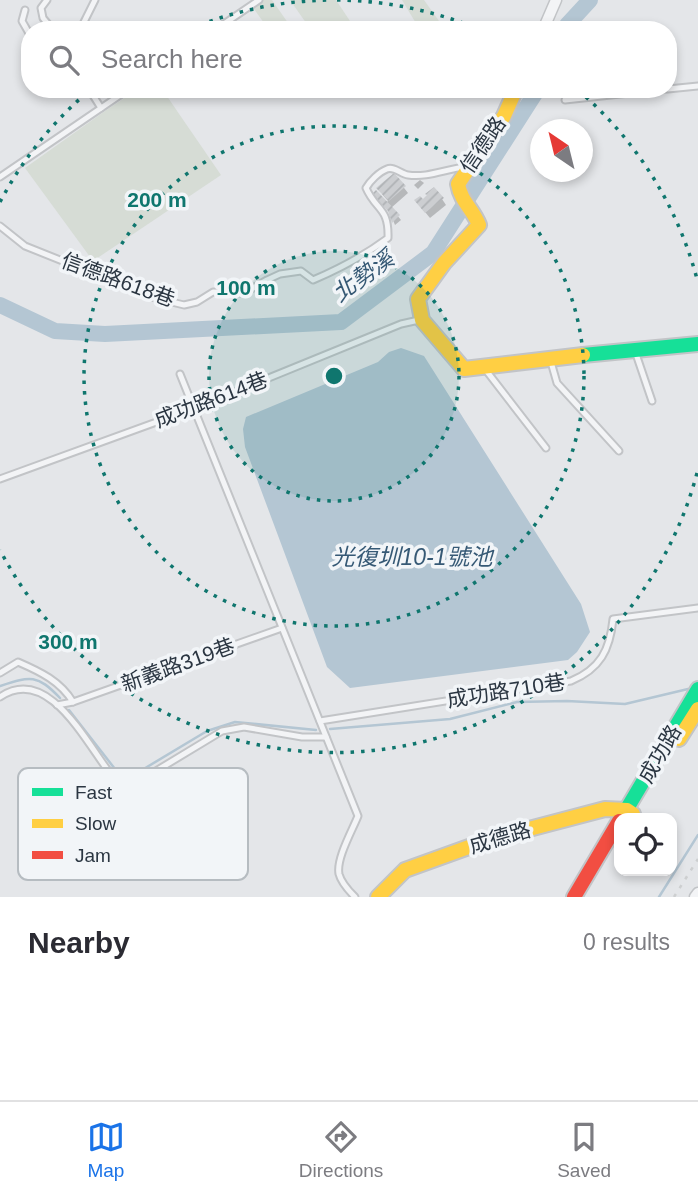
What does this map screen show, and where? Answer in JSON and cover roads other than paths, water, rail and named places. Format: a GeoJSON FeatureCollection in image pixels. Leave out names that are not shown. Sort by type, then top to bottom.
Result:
{"type":"FeatureCollection","features":[{"type":"Feature","properties":{"kind":"street"},"geometry":{"type":"LineString","coordinates":[[547,21],[556,0]]}},
{"type":"Feature","properties":{"kind":"street","name":"信德路"},"geometry":{"type":"LineString","coordinates":[[422,320],[418,299],[444,262],[479,225],[477,217],[458,195],[458,184],[504,116],[512,98]]}},
{"type":"Feature","properties":{"kind":"street"},"geometry":{"type":"LineString","coordinates":[[422,320],[464,369],[698,344]]}},
{"type":"Feature","properties":{"kind":"street","name":"成功路"},"geometry":{"type":"LineString","coordinates":[[628,813],[698,689]]}},
{"type":"Feature","properties":{"kind":"street","name":"成功路"},"geometry":{"type":"LineString","coordinates":[[628,813],[698,709]]}},
{"type":"Feature","properties":{"kind":"street","name":"成德路"},"geometry":{"type":"LineString","coordinates":[[378,897],[405,870],[422,863],[491,839],[605,809],[617,813]]}},
{"type":"Feature","properties":{"kind":"street","name":"成功路"},"geometry":{"type":"LineString","coordinates":[[574,897],[614,835]]}},
{"type":"Feature","properties":{"kind":"street"},"geometry":{"type":"LineString","coordinates":[[584,897],[614,846]]}},
{"type":"Feature","properties":{"kind":"lane"},"geometry":{"type":"LineString","coordinates":[[46,21],[41,8],[47,0]]}},
{"type":"Feature","properties":{"kind":"lane"},"geometry":{"type":"LineString","coordinates":[[84,21],[95,0]]}},
{"type":"Feature","properties":{"kind":"lane"},"geometry":{"type":"LineString","coordinates":[[228,21],[259,0]]}},
{"type":"Feature","properties":{"kind":"lane"},"geometry":{"type":"LineString","coordinates":[[22,21],[26,10]]}},
{"type":"Feature","properties":{"kind":"lane"},"geometry":{"type":"LineString","coordinates":[[677,88],[698,86]]}},
{"type":"Feature","properties":{"kind":"lane"},"geometry":{"type":"LineString","coordinates":[[95,98],[101,108]]}},
{"type":"Feature","properties":{"kind":"lane"},"geometry":{"type":"LineString","coordinates":[[0,177],[112,98]]}},
{"type":"Feature","properties":{"kind":"lane"},"geometry":{"type":"LineString","coordinates":[[565,100],[584,98]]}},
{"type":"Feature","properties":{"kind":"lane","name":"信德路618巷"},"geometry":{"type":"LineString","coordinates":[[0,226],[25,246],[155,298],[184,305],[213,292],[246,292],[267,280],[292,271],[301,271],[313,280],[370,252],[388,238],[388,224],[366,188],[388,168],[409,175],[429,175],[468,168]]}},
{"type":"Feature","properties":{"kind":"lane","name":"成功路614巷"},"geometry":{"type":"LineString","coordinates":[[0,479],[195,408],[401,324],[422,320]]}},
{"type":"Feature","properties":{"kind":"lane"},"geometry":{"type":"LineString","coordinates":[[635,351],[652,401]]}},
{"type":"Feature","properties":{"kind":"lane"},"geometry":{"type":"LineString","coordinates":[[550,359],[557,383],[619,451]]}},
{"type":"Feature","properties":{"kind":"lane"},"geometry":{"type":"LineString","coordinates":[[483,367],[546,448]]}},
{"type":"Feature","properties":{"kind":"lane"},"geometry":{"type":"LineString","coordinates":[[180,374],[358,816],[341,858],[339,875],[355,897]]}},
{"type":"Feature","properties":{"kind":"lane","name":"成功路710巷"},"geometry":{"type":"LineString","coordinates":[[320,721],[571,681],[592,670],[600,661],[611,637],[613,620],[698,608]]}},
{"type":"Feature","properties":{"kind":"lane","name":"新義路319巷"},"geometry":{"type":"LineString","coordinates":[[57,705],[73,702],[282,628]]}},
{"type":"Feature","properties":{"kind":"lane"},"geometry":{"type":"LineString","coordinates":[[0,673],[18,662],[65,689],[73,702]]}},
{"type":"Feature","properties":{"kind":"lane"},"geometry":{"type":"LineString","coordinates":[[0,696],[16,688],[41,692],[75,723],[106,768]]}},
{"type":"Feature","properties":{"kind":"lane"},"geometry":{"type":"LineString","coordinates":[[161,768],[222,731],[244,727],[302,737],[326,737]]}},
{"type":"Feature","properties":{"kind":"water","name":"光復圳10-1號池"},"geometry":{"type":"Polygon","coordinates":[[[401,348],[424,356],[581,604],[590,632],[577,652],[568,660],[350,688],[327,667],[245,447],[243,429],[246,417],[378,362],[389,352],[401,348]]]}},
{"type":"Feature","properties":{"kind":"waterway","name":"北勢溪"},"geometry":{"type":"LineString","coordinates":[[571,21],[590,0]]}},
{"type":"Feature","properties":{"kind":"waterway","name":"北勢溪"},"geometry":{"type":"LineString","coordinates":[[0,305],[55,331],[105,334],[341,322],[433,253],[532,98]]}},
{"type":"Feature","properties":{"kind":"waterway"},"geometry":{"type":"LineString","coordinates":[[0,686],[33,679],[60,698]]}},
{"type":"Feature","properties":{"kind":"waterway"},"geometry":{"type":"LineString","coordinates":[[330,729],[450,719],[517,702],[625,704],[688,689]]}},
{"type":"Feature","properties":{"kind":"waterway"},"geometry":{"type":"LineString","coordinates":[[69,710],[114,768]]}},
{"type":"Feature","properties":{"kind":"waterway"},"geometry":{"type":"LineString","coordinates":[[145,768],[207,731],[235,722],[316,730]]}},
{"type":"Feature","properties":{"kind":"waterway"},"geometry":{"type":"LineString","coordinates":[[659,897],[698,835]]}},
{"type":"Feature","properties":{"kind":"railway"},"geometry":{"type":"LineString","coordinates":[[674,897],[698,859]]}}]}
